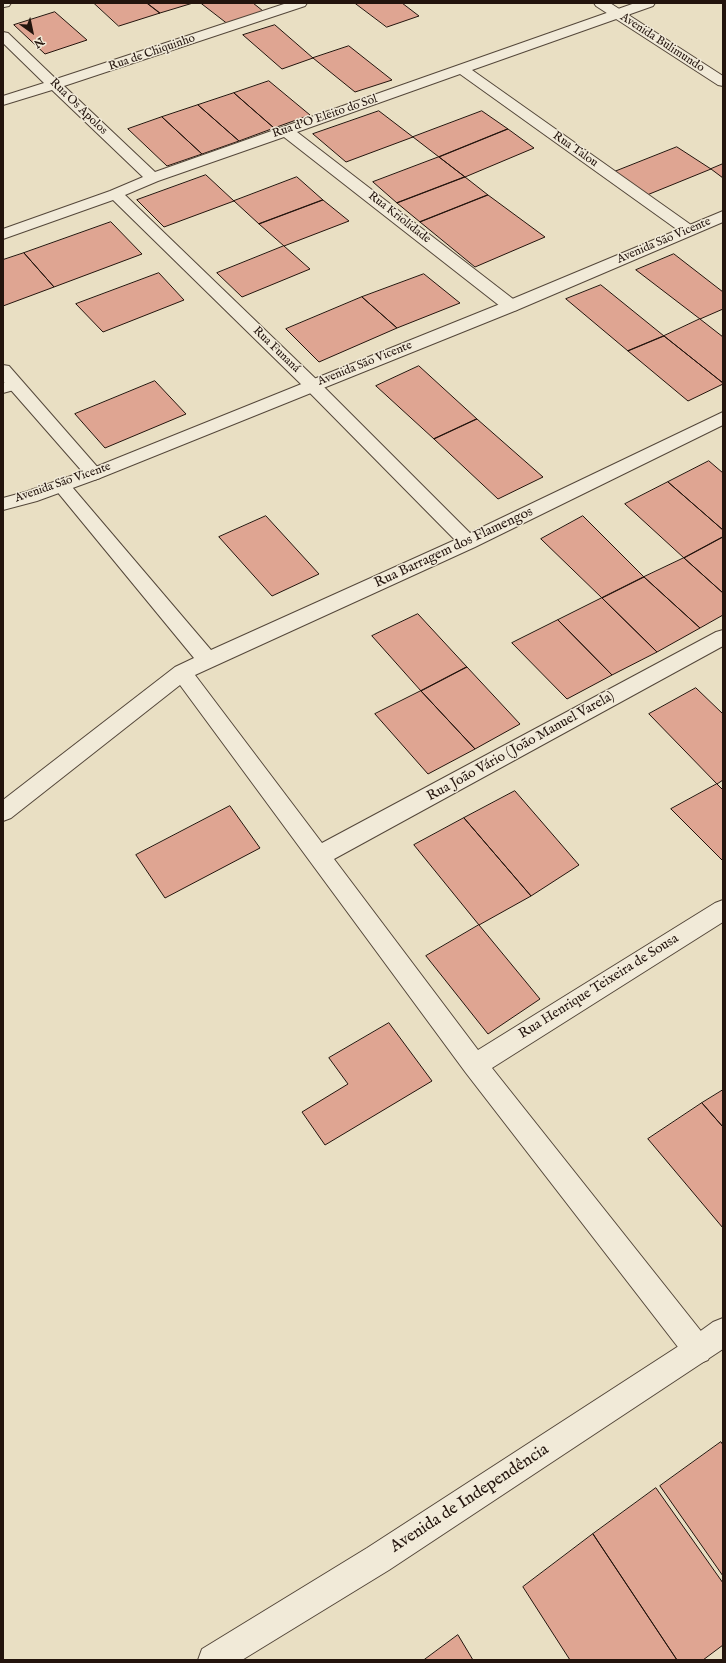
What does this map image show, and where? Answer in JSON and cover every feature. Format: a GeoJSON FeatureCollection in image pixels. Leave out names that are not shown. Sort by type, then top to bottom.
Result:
{"type":"FeatureCollection","features":[{"type":"Feature","properties":{"kind":"street","name":"Rua de Chiquinho"},"geometry":{"type":"LineString","coordinates":[[3,101],[300,3]]}},
{"type":"Feature","properties":{"kind":"street","name":"Avenida Bulimundo"},"geometry":{"type":"LineString","coordinates":[[601,3],[626,8],[723,82]]}},
{"type":"Feature","properties":{"kind":"street","name":"Rua d'O Eleito do Sol"},"geometry":{"type":"LineString","coordinates":[[3,234],[115,194],[153,178],[462,69],[626,8],[648,10]]}},
{"type":"Feature","properties":{"kind":"street","name":"Rua Os Apolos"},"geometry":{"type":"LineString","coordinates":[[3,36],[153,178]]}},
{"type":"Feature","properties":{"kind":"street","name":"Rua Talou"},"geometry":{"type":"LineString","coordinates":[[462,69],[688,230]]}},
{"type":"Feature","properties":{"kind":"street","name":"Rua Kriolidade"},"geometry":{"type":"LineString","coordinates":[[286,131],[511,306]]}},
{"type":"Feature","properties":{"kind":"street","name":"Rua Funaná"},"geometry":{"type":"LineString","coordinates":[[115,194],[312,385],[468,542]]}},
{"type":"Feature","properties":{"kind":"street","name":"Avenida São Vicente"},"geometry":{"type":"LineString","coordinates":[[3,504],[30,497],[94,474],[511,306],[723,216]]}},
{"type":"Feature","properties":{"kind":"street"},"geometry":{"type":"LineString","coordinates":[[3,370],[9,386],[94,474]]}},
{"type":"Feature","properties":{"kind":"street","name":"Rua Barragem dos Flamengos"},"geometry":{"type":"LineString","coordinates":[[3,812],[182,672],[468,542],[723,418]]}},
{"type":"Feature","properties":{"kind":"street"},"geometry":{"type":"LineString","coordinates":[[62,485],[207,660]]}},
{"type":"Feature","properties":{"kind":"street","name":"Rua João Vário (João Manuel Varela)"},"geometry":{"type":"LineString","coordinates":[[319,856],[723,637]]}},
{"type":"Feature","properties":{"kind":"street"},"geometry":{"type":"LineString","coordinates":[[182,672],[475,1065],[698,1350]]}},
{"type":"Feature","properties":{"kind":"street","name":"Rua Henrique Teixeira de Sousa"},"geometry":{"type":"LineString","coordinates":[[475,1065],[723,910]]}},
{"type":"Feature","properties":{"kind":"street","name":"Avenida de Independência"},"geometry":{"type":"LineString","coordinates":[[212,1660],[378,1559],[698,1350],[723,1332]]}},
{"type":"Feature","properties":{"kind":"building"},"geometry":{"type":"Polygon","coordinates":[[[94,3],[147,3],[160,13],[119,26],[94,3]]]}},
{"type":"Feature","properties":{"kind":"building"},"geometry":{"type":"Polygon","coordinates":[[[147,3],[193,3],[160,13],[147,3]]]}},
{"type":"Feature","properties":{"kind":"building"},"geometry":{"type":"Polygon","coordinates":[[[201,3],[253,3],[263,11],[227,23],[201,3]]]}},
{"type":"Feature","properties":{"kind":"building"},"geometry":{"type":"Polygon","coordinates":[[[355,3],[402,3],[419,16],[387,27],[355,3]]]}},
{"type":"Feature","properties":{"kind":"building"},"geometry":{"type":"Polygon","coordinates":[[[55,12],[87,40],[45,54],[14,25],[55,12]]]}},
{"type":"Feature","properties":{"kind":"building"},"geometry":{"type":"Polygon","coordinates":[[[275,25],[313,58],[282,69],[243,35],[275,25]]]}},
{"type":"Feature","properties":{"kind":"building"},"geometry":{"type":"Polygon","coordinates":[[[349,46],[392,80],[355,92],[313,58],[349,46]]]}},
{"type":"Feature","properties":{"kind":"building"},"geometry":{"type":"Polygon","coordinates":[[[269,81],[310,115],[274,128],[234,93],[269,81]]]}},
{"type":"Feature","properties":{"kind":"building"},"geometry":{"type":"Polygon","coordinates":[[[234,93],[274,128],[239,141],[198,105],[234,93]]]}},
{"type":"Feature","properties":{"kind":"building"},"geometry":{"type":"Polygon","coordinates":[[[198,105],[239,141],[202,154],[162,117],[198,105]]]}},
{"type":"Feature","properties":{"kind":"building"},"geometry":{"type":"Polygon","coordinates":[[[379,111],[413,137],[346,162],[313,134],[379,111]]]}},
{"type":"Feature","properties":{"kind":"building"},"geometry":{"type":"Polygon","coordinates":[[[482,111],[508,129],[439,157],[413,137],[482,111]]]}},
{"type":"Feature","properties":{"kind":"building"},"geometry":{"type":"Polygon","coordinates":[[[162,117],[202,154],[167,166],[128,129],[162,117]]]}},
{"type":"Feature","properties":{"kind":"building"},"geometry":{"type":"Polygon","coordinates":[[[508,129],[534,148],[465,177],[439,157],[508,129]]]}},
{"type":"Feature","properties":{"kind":"building"},"geometry":{"type":"Polygon","coordinates":[[[677,147],[711,169],[647,195],[614,172],[677,147]]]}},
{"type":"Feature","properties":{"kind":"building"},"geometry":{"type":"Polygon","coordinates":[[[439,157],[465,177],[397,203],[373,182],[439,157]]]}},
{"type":"Feature","properties":{"kind":"building"},"geometry":{"type":"Polygon","coordinates":[[[723,164],[723,178],[711,169],[723,164]]]}},
{"type":"Feature","properties":{"kind":"building"},"geometry":{"type":"Polygon","coordinates":[[[206,175],[234,201],[164,227],[137,200],[206,175]]]}},
{"type":"Feature","properties":{"kind":"building"},"geometry":{"type":"Polygon","coordinates":[[[297,177],[323,200],[259,224],[234,201],[297,177]]]}},
{"type":"Feature","properties":{"kind":"building"},"geometry":{"type":"Polygon","coordinates":[[[465,177],[488,195],[420,222],[397,203],[465,177]]]}},
{"type":"Feature","properties":{"kind":"building"},"geometry":{"type":"Polygon","coordinates":[[[488,195],[545,237],[475,267],[420,222],[488,195]]]}},
{"type":"Feature","properties":{"kind":"building"},"geometry":{"type":"Polygon","coordinates":[[[323,200],[349,221],[284,246],[259,224],[323,200]]]}},
{"type":"Feature","properties":{"kind":"building"},"geometry":{"type":"Polygon","coordinates":[[[111,222],[142,254],[54,287],[24,253],[111,222]]]}},
{"type":"Feature","properties":{"kind":"building"},"geometry":{"type":"Polygon","coordinates":[[[284,246],[310,269],[242,297],[217,273],[284,246]]]}},
{"type":"Feature","properties":{"kind":"building"},"geometry":{"type":"Polygon","coordinates":[[[24,253],[54,287],[3,306],[3,260],[24,253]]]}},
{"type":"Feature","properties":{"kind":"building"},"geometry":{"type":"Polygon","coordinates":[[[674,254],[723,292],[723,309],[700,319],[636,270],[674,254]]]}},
{"type":"Feature","properties":{"kind":"building"},"geometry":{"type":"Polygon","coordinates":[[[159,273],[184,300],[103,332],[76,304],[159,273]]]}},
{"type":"Feature","properties":{"kind":"building"},"geometry":{"type":"Polygon","coordinates":[[[424,274],[460,303],[397,328],[362,297],[424,274]]]}},
{"type":"Feature","properties":{"kind":"building"},"geometry":{"type":"Polygon","coordinates":[[[601,285],[664,336],[628,351],[566,299],[601,285]]]}},
{"type":"Feature","properties":{"kind":"building"},"geometry":{"type":"Polygon","coordinates":[[[362,297],[397,328],[319,362],[286,329],[362,297]]]}},
{"type":"Feature","properties":{"kind":"building"},"geometry":{"type":"Polygon","coordinates":[[[700,319],[723,337],[723,383],[664,336],[700,319]]]}},
{"type":"Feature","properties":{"kind":"building"},"geometry":{"type":"Polygon","coordinates":[[[664,336],[723,384],[688,401],[628,351],[664,336]]]}},
{"type":"Feature","properties":{"kind":"building"},"geometry":{"type":"Polygon","coordinates":[[[419,366],[477,419],[434,439],[376,386],[419,366]]]}},
{"type":"Feature","properties":{"kind":"building"},"geometry":{"type":"Polygon","coordinates":[[[155,381],[186,414],[105,448],[75,414],[155,381]]]}},
{"type":"Feature","properties":{"kind":"building"},"geometry":{"type":"Polygon","coordinates":[[[477,419],[543,477],[498,499],[434,439],[477,419]]]}},
{"type":"Feature","properties":{"kind":"building"},"geometry":{"type":"Polygon","coordinates":[[[709,461],[723,473],[723,530],[668,482],[709,461]]]}},
{"type":"Feature","properties":{"kind":"building"},"geometry":{"type":"Polygon","coordinates":[[[668,482],[723,530],[723,537],[684,558],[625,504],[668,482]]]}},
{"type":"Feature","properties":{"kind":"building"},"geometry":{"type":"Polygon","coordinates":[[[266,516],[319,574],[272,596],[219,537],[266,516]]]}},
{"type":"Feature","properties":{"kind":"building"},"geometry":{"type":"Polygon","coordinates":[[[583,516],[644,577],[602,598],[541,539],[583,516]]]}},
{"type":"Feature","properties":{"kind":"building"},"geometry":{"type":"Polygon","coordinates":[[[723,537],[723,593],[684,558],[723,537]]]}},
{"type":"Feature","properties":{"kind":"building"},"geometry":{"type":"Polygon","coordinates":[[[684,558],[723,593],[723,615],[700,628],[644,577],[684,558]]]}},
{"type":"Feature","properties":{"kind":"building"},"geometry":{"type":"Polygon","coordinates":[[[644,577],[700,628],[657,652],[602,598],[644,577]]]}},
{"type":"Feature","properties":{"kind":"building"},"geometry":{"type":"Polygon","coordinates":[[[602,598],[657,652],[612,675],[558,620],[602,598]]]}},
{"type":"Feature","properties":{"kind":"building"},"geometry":{"type":"Polygon","coordinates":[[[418,614],[467,667],[421,691],[372,636],[418,614]]]}},
{"type":"Feature","properties":{"kind":"building"},"geometry":{"type":"Polygon","coordinates":[[[558,620],[612,675],[567,699],[512,643],[558,620]]]}},
{"type":"Feature","properties":{"kind":"building"},"geometry":{"type":"Polygon","coordinates":[[[467,667],[520,724],[475,749],[421,691],[467,667]]]}},
{"type":"Feature","properties":{"kind":"building"},"geometry":{"type":"Polygon","coordinates":[[[696,688],[723,714],[723,780],[717,784],[649,714],[696,688]]]}},
{"type":"Feature","properties":{"kind":"building"},"geometry":{"type":"Polygon","coordinates":[[[421,691],[475,749],[428,774],[375,714],[421,691]]]}},
{"type":"Feature","properties":{"kind":"building"},"geometry":{"type":"Polygon","coordinates":[[[717,784],[723,790],[723,861],[671,809],[717,784]]]}},
{"type":"Feature","properties":{"kind":"building"},"geometry":{"type":"Polygon","coordinates":[[[515,791],[579,865],[531,896],[464,818],[515,791]]]}},
{"type":"Feature","properties":{"kind":"building"},"geometry":{"type":"Polygon","coordinates":[[[230,806],[260,848],[165,898],[136,855],[230,806]]]}},
{"type":"Feature","properties":{"kind":"building"},"geometry":{"type":"Polygon","coordinates":[[[464,818],[531,896],[479,925],[414,845],[464,818]]]}},
{"type":"Feature","properties":{"kind":"building"},"geometry":{"type":"Polygon","coordinates":[[[479,925],[540,999],[488,1034],[426,956],[479,925]]]}},
{"type":"Feature","properties":{"kind":"building"},"geometry":{"type":"Polygon","coordinates":[[[389,1023],[432,1081],[325,1145],[302,1112],[348,1084],[329,1058],[389,1023]]]}},
{"type":"Feature","properties":{"kind":"building"},"geometry":{"type":"Polygon","coordinates":[[[723,1090],[723,1127],[702,1103],[723,1090]]]}},
{"type":"Feature","properties":{"kind":"building"},"geometry":{"type":"Polygon","coordinates":[[[702,1103],[723,1127],[723,1228],[648,1139],[702,1103]]]}},
{"type":"Feature","properties":{"kind":"building"},"geometry":{"type":"Polygon","coordinates":[[[721,1442],[723,1445],[723,1576],[660,1486],[721,1442]]]}},
{"type":"Feature","properties":{"kind":"building"},"geometry":{"type":"Polygon","coordinates":[[[656,1488],[723,1583],[723,1645],[703,1660],[677,1660],[593,1534],[656,1488]]]}},
{"type":"Feature","properties":{"kind":"building"},"geometry":{"type":"Polygon","coordinates":[[[593,1534],[677,1660],[570,1660],[523,1587],[593,1534]]]}},
{"type":"Feature","properties":{"kind":"building"},"geometry":{"type":"Polygon","coordinates":[[[458,1635],[473,1660],[424,1660],[458,1635]]]}}]}
